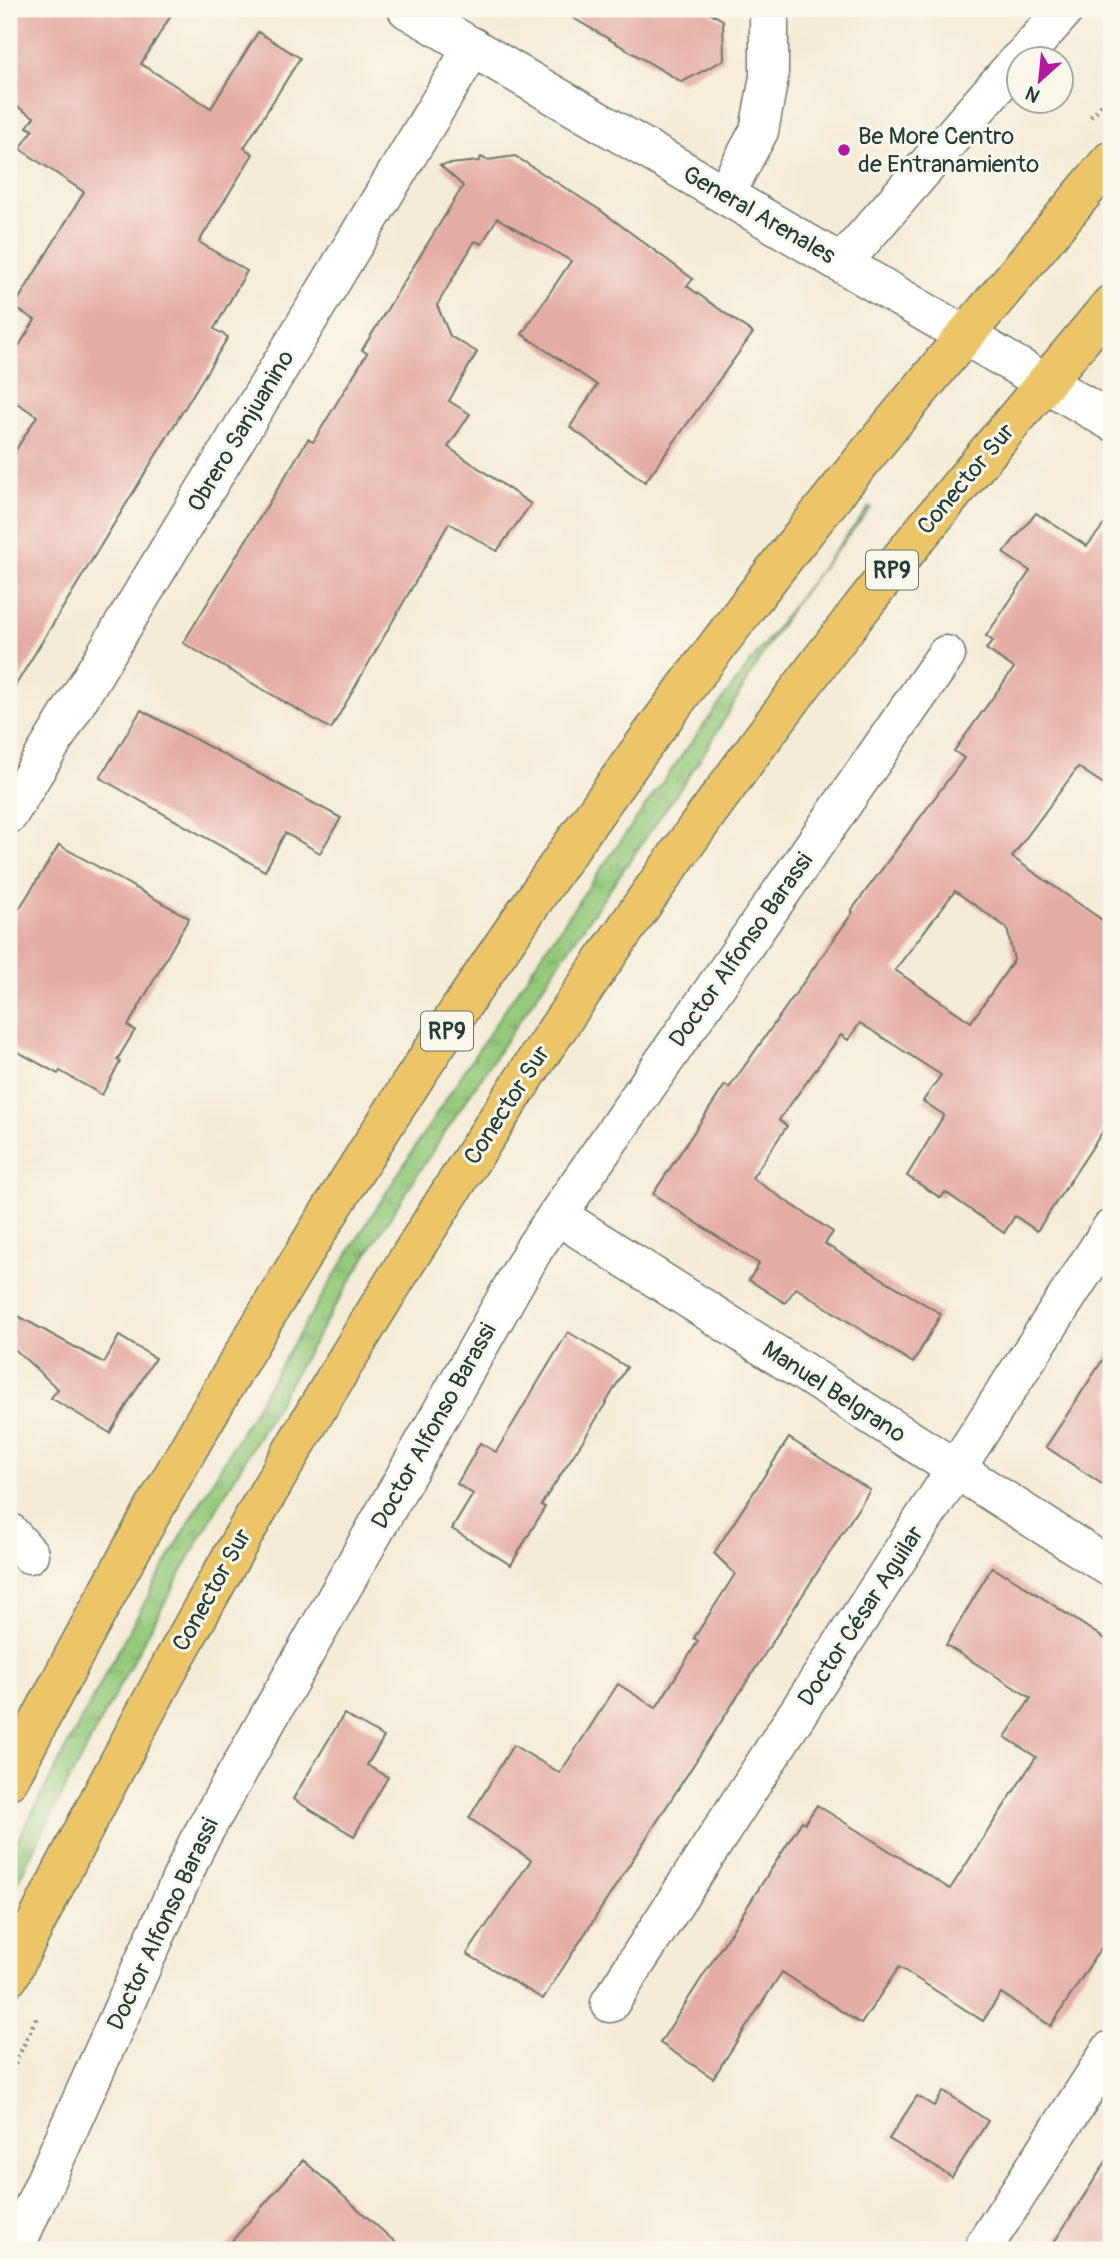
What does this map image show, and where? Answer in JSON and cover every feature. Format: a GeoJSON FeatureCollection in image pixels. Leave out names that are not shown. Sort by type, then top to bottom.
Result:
{"type":"FeatureCollection","features":[{"type":"Feature","properties":{"kind":"main road","name":"RP9"},"geometry":{"type":"LineString","coordinates":[[9,1780],[132,1549],[235,1370],[380,1133],[480,981],[583,831],[739,617],[846,478],[1111,160]]}},
{"type":"Feature","properties":{"kind":"main road","name":"Conector Sur"},"geometry":{"type":"LineString","coordinates":[[9,1977],[135,1729],[253,1517],[376,1309],[505,1106],[642,906],[799,691],[905,553],[1111,304]]}},
{"type":"Feature","properties":{"kind":"street","name":"General Arenales"},"geometry":{"type":"LineString","coordinates":[[407,9],[1111,421]]}},
{"type":"Feature","properties":{"kind":"street"},"geometry":{"type":"LineString","coordinates":[[725,194],[759,131],[769,77],[769,9]]}},
{"type":"Feature","properties":{"kind":"street"},"geometry":{"type":"LineString","coordinates":[[1032,46],[1065,9]]}},
{"type":"Feature","properties":{"kind":"street","name":"Obrero Sanjuanino"},"geometry":{"type":"LineString","coordinates":[[9,814],[473,47]]}},
{"type":"Feature","properties":{"kind":"street"},"geometry":{"type":"LineString","coordinates":[[842,263],[1004,77]]}},
{"type":"Feature","properties":{"kind":"street","name":"Doctor Alfonso Barassi"},"geometry":{"type":"LineString","coordinates":[[14,2250],[197,1844],[535,1247],[946,655]]}},
{"type":"Feature","properties":{"kind":"street","name":"Manuel Belgrano"},"geometry":{"type":"LineString","coordinates":[[557,1215],[1111,1569]]}},
{"type":"Feature","properties":{"kind":"street","name":"Doctor César Aguilar"},"geometry":{"type":"LineString","coordinates":[[610,2003],[1111,1228]]}},
{"type":"Feature","properties":{"kind":"street"},"geometry":{"type":"LineString","coordinates":[[986,2243],[1111,2050]]}},
{"type":"Feature","properties":{"kind":"green space"},"geometry":{"type":"Polygon","coordinates":[[[869,507],[871,508],[841,544],[830,558],[869,507]]]}},
{"type":"Feature","properties":{"kind":"green space"},"geometry":{"type":"Polygon","coordinates":[[[797,601],[700,759],[554,969],[369,1250],[208,1524],[9,1898],[9,1862],[20,1835],[125,1638],[293,1344],[473,1057],[665,778],[797,601]]]}},
{"type":"Feature","properties":{"kind":"building"},"geometry":{"type":"Polygon","coordinates":[[[9,9],[175,9],[141,64],[211,108],[258,32],[300,58],[244,148],[253,154],[199,242],[247,271],[214,329],[228,337],[9,696],[9,461],[37,416],[9,398],[9,362],[35,320],[14,307],[84,192],[20,149],[33,130],[27,127],[34,117],[9,102],[9,9]]]}},
{"type":"Feature","properties":{"kind":"building"},"geometry":{"type":"Polygon","coordinates":[[[558,9],[703,9],[723,20],[724,60],[682,82],[558,9]]]}},
{"type":"Feature","properties":{"kind":"building"},"geometry":{"type":"Polygon","coordinates":[[[515,156],[600,210],[693,279],[687,286],[753,333],[645,482],[570,427],[597,385],[522,334],[571,261],[497,218],[482,244],[475,241],[437,305],[450,336],[477,352],[449,401],[470,414],[448,447],[531,504],[497,551],[449,523],[331,729],[183,643],[308,439],[313,442],[367,353],[362,350],[463,186],[440,165],[479,161],[481,157],[487,160],[515,156]]]}},
{"type":"Feature","properties":{"kind":"building"},"geometry":{"type":"Polygon","coordinates":[[[1036,513],[1087,546],[1111,516],[1111,789],[1078,767],[1012,857],[1111,926],[1111,1119],[1037,1231],[1015,1216],[1004,1233],[945,1192],[941,1198],[907,1176],[944,1115],[923,1101],[941,1075],[860,1023],[848,1040],[841,1035],[779,1120],[787,1126],[752,1178],[833,1232],[825,1244],[941,1314],[913,1363],[796,1288],[785,1303],[749,1280],[759,1264],[653,1194],[725,1085],[729,1088],[853,912],[851,911],[964,758],[954,751],[1014,668],[986,649],[993,641],[986,636],[1030,571],[1003,553],[1036,513]],[[955,891],[895,970],[971,1022],[1014,960],[1007,928],[955,891]]]}},
{"type":"Feature","properties":{"kind":"building"},"geometry":{"type":"Polygon","coordinates":[[[141,710],[341,818],[320,853],[285,833],[265,871],[100,778],[141,710]]]}},
{"type":"Feature","properties":{"kind":"building"},"geometry":{"type":"Polygon","coordinates":[[[59,845],[189,918],[128,1026],[135,1030],[117,1060],[120,1062],[102,1095],[9,1047],[9,925],[59,845]]]}},
{"type":"Feature","properties":{"kind":"building"},"geometry":{"type":"Polygon","coordinates":[[[9,1311],[104,1363],[119,1336],[155,1358],[110,1433],[51,1398],[58,1389],[9,1344],[9,1311]]]}},
{"type":"Feature","properties":{"kind":"building"},"geometry":{"type":"Polygon","coordinates":[[[568,1332],[627,1367],[541,1505],[545,1507],[511,1565],[452,1529],[473,1494],[457,1484],[480,1443],[496,1452],[568,1332]]]}},
{"type":"Feature","properties":{"kind":"building"},"geometry":{"type":"Polygon","coordinates":[[[1111,1347],[1111,1490],[1046,1447],[1111,1347]]]}},
{"type":"Feature","properties":{"kind":"building"},"geometry":{"type":"Polygon","coordinates":[[[789,1438],[870,1490],[543,1999],[467,1954],[531,1860],[469,1818],[513,1745],[560,1773],[618,1684],[656,1708],[698,1641],[694,1638],[735,1574],[714,1553],[789,1438]]]}},
{"type":"Feature","properties":{"kind":"building"},"geometry":{"type":"Polygon","coordinates":[[[992,1567],[1111,1643],[1111,1932],[1051,2026],[1001,1993],[983,2021],[899,1967],[861,2024],[782,1972],[713,2078],[660,2043],[802,1821],[805,1823],[817,1805],[950,1889],[1036,1757],[1005,1737],[1031,1698],[946,1645],[992,1567]]]}},
{"type":"Feature","properties":{"kind":"building"},"geometry":{"type":"Polygon","coordinates":[[[344,1714],[384,1737],[367,1765],[388,1777],[354,1836],[293,1799],[344,1714]]]}},
{"type":"Feature","properties":{"kind":"building"},"geometry":{"type":"Polygon","coordinates":[[[944,2091],[988,2121],[952,2177],[889,2139],[917,2096],[934,2106],[944,2091]]]}},
{"type":"Feature","properties":{"kind":"building"},"geometry":{"type":"Polygon","coordinates":[[[1111,2154],[1111,2250],[1049,2250],[1111,2154]]]}},
{"type":"Feature","properties":{"kind":"building"},"geometry":{"type":"Polygon","coordinates":[[[303,2160],[404,2250],[224,2250],[303,2160]]]}},
{"type":"Feature","properties":{"kind":"place","name":"Be More Centro de Entranamiento"},"geometry":{"type":"Point","coordinates":[844,150]}}]}
